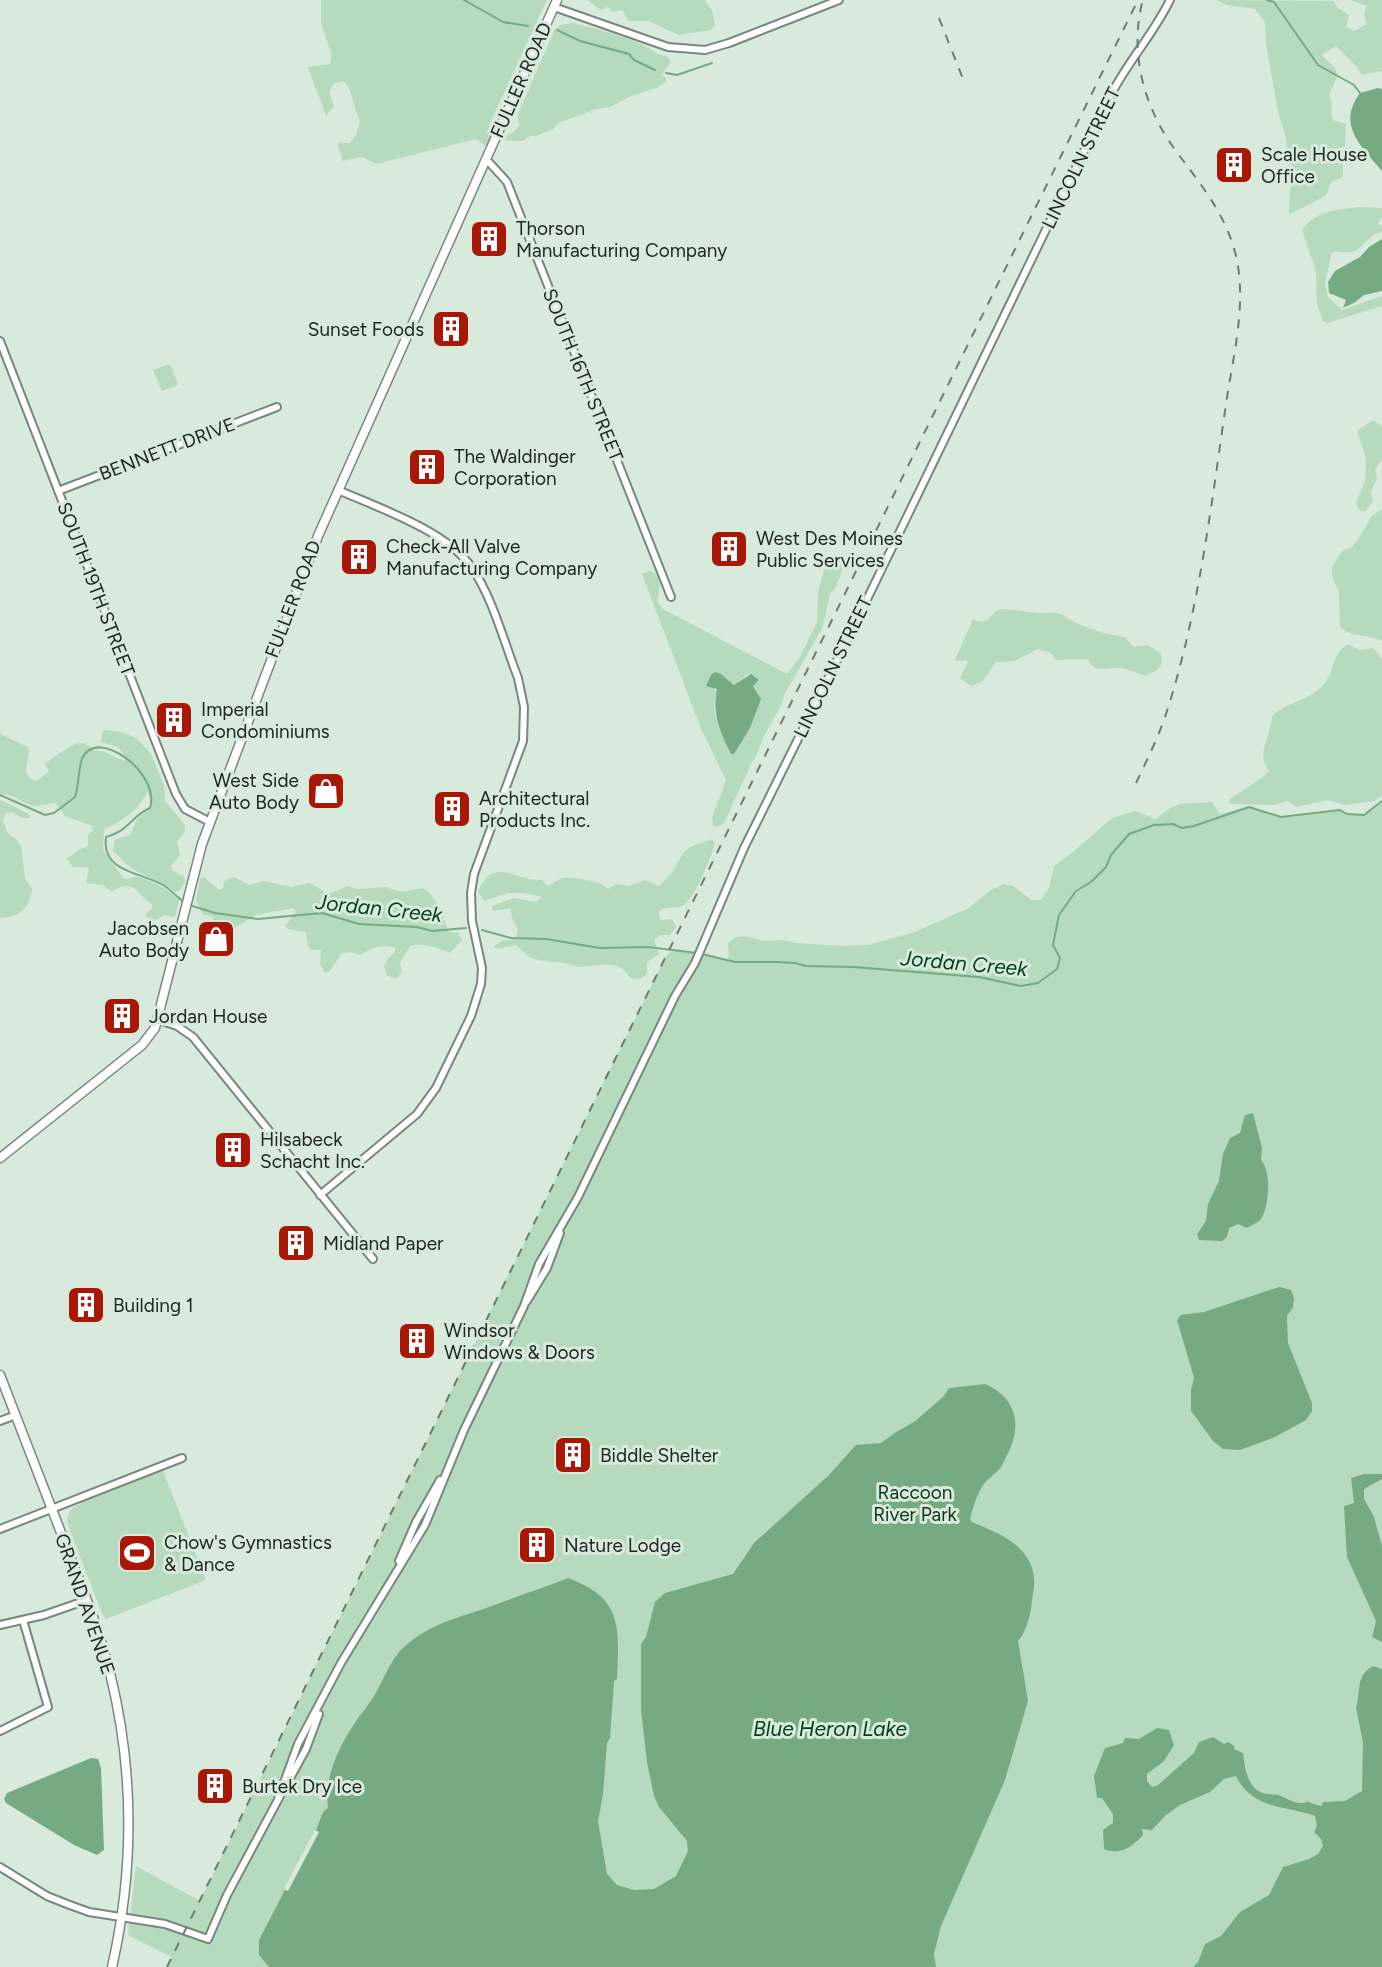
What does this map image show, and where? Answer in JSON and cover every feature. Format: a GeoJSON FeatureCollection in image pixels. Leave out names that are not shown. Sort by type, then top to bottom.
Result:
{"type":"FeatureCollection","features":[{"type":"Feature","properties":{"kind":"street"},"geometry":{"type":"LineString","coordinates":[[556,4],[668,47],[694,51],[719,47],[837,0]]}},
{"type":"Feature","properties":{"kind":"street","name":"LINCOLN STREET"},"geometry":{"type":"LineString","coordinates":[[121,1917],[165,1924],[208,1939],[227,1895],[278,1799],[298,1744],[341,1663],[425,1525],[451,1460],[524,1306],[539,1264],[562,1227],[675,996],[695,963],[744,848],[1113,91],[1125,68],[1148,40],[1170,0]]}},
{"type":"Feature","properties":{"kind":"street","name":"FULLER ROAD"},"geometry":{"type":"LineString","coordinates":[[0,1158],[142,1045],[151,1036],[159,1020],[209,822],[295,592],[556,4]]}},
{"type":"Feature","properties":{"kind":"street","name":"SOUTH 16TH STREET"},"geometry":{"type":"LineString","coordinates":[[486,159],[507,182],[671,597]]}},
{"type":"Feature","properties":{"kind":"street","name":"SOUTH 19TH STREET"},"geometry":{"type":"LineString","coordinates":[[0,341],[180,803],[192,814],[209,822]]}},
{"type":"Feature","properties":{"kind":"street","name":"BENNETT DRIVE"},"geometry":{"type":"LineString","coordinates":[[58,491],[277,407]]}},
{"type":"Feature","properties":{"kind":"street"},"geometry":{"type":"LineString","coordinates":[[320,1195],[417,1114],[436,1088],[471,1016],[481,984],[482,968],[472,921],[471,892],[519,756],[525,727],[522,692],[491,608],[471,566],[451,545],[435,535],[338,490]]}},
{"type":"Feature","properties":{"kind":"street"},"geometry":{"type":"LineString","coordinates":[[159,1020],[177,1026],[193,1037],[373,1259]]}},
{"type":"Feature","properties":{"kind":"street","name":"GRAND AVENUE"},"geometry":{"type":"LineString","coordinates":[[0,1375],[87,1600],[110,1671],[125,1760],[128,1813],[128,1862],[112,1967]]}},
{"type":"Feature","properties":{"kind":"street"},"geometry":{"type":"LineString","coordinates":[[0,1421],[16,1415]]}},
{"type":"Feature","properties":{"kind":"street"},"geometry":{"type":"LineString","coordinates":[[0,1529],[182,1458]]}},
{"type":"Feature","properties":{"kind":"street"},"geometry":{"type":"LineString","coordinates":[[0,1625],[87,1600]]}},
{"type":"Feature","properties":{"kind":"street"},"geometry":{"type":"LineString","coordinates":[[0,1731],[48,1707],[23,1620]]}},
{"type":"Feature","properties":{"kind":"street"},"geometry":{"type":"LineString","coordinates":[[0,1867],[67,1905],[121,1917]]}},
{"type":"Feature","properties":{"kind":"green space"},"geometry":{"type":"Polygon","coordinates":[[[321,0],[547,0],[489,125],[493,133],[487,147],[476,139],[376,164],[362,157],[343,161],[337,143],[350,143],[356,135],[360,121],[352,96],[344,81],[334,83],[329,92],[334,106],[326,116],[308,67],[330,64],[332,55],[321,23],[321,0]]]}},
{"type":"Feature","properties":{"kind":"green space"},"geometry":{"type":"Polygon","coordinates":[[[587,0],[705,0],[712,11],[715,25],[711,30],[679,35],[648,21],[630,21],[623,10],[613,12],[608,7],[601,10],[587,0]]]}},
{"type":"Feature","properties":{"kind":"green space"},"geometry":{"type":"Polygon","coordinates":[[[1216,0],[1333,1],[1349,15],[1346,27],[1354,31],[1367,24],[1364,14],[1367,6],[1350,0],[1382,0],[1382,71],[1362,75],[1336,46],[1321,55],[1334,67],[1338,75],[1329,95],[1333,120],[1346,124],[1345,146],[1334,153],[1343,164],[1343,177],[1331,182],[1325,195],[1289,214],[1290,188],[1299,178],[1292,168],[1278,112],[1265,22],[1255,9],[1227,5],[1216,0]]]}},
{"type":"Feature","properties":{"kind":"green space"},"geometry":{"type":"Polygon","coordinates":[[[573,23],[626,38],[668,57],[671,61],[661,76],[667,81],[610,107],[596,109],[558,123],[553,129],[523,141],[506,141],[505,137],[521,123],[518,123],[518,114],[554,31],[560,25],[573,23]]]}},
{"type":"Feature","properties":{"kind":"green space"},"geometry":{"type":"Polygon","coordinates":[[[1362,207],[1382,208],[1382,217],[1378,224],[1382,226],[1382,232],[1352,252],[1335,251],[1331,254],[1325,285],[1328,297],[1342,310],[1382,296],[1382,306],[1327,323],[1323,321],[1317,304],[1316,271],[1302,230],[1321,214],[1362,207]]]}},
{"type":"Feature","properties":{"kind":"green space"},"geometry":{"type":"Polygon","coordinates":[[[170,364],[178,385],[162,391],[153,370],[170,364]]]}},
{"type":"Feature","properties":{"kind":"green space"},"geometry":{"type":"Polygon","coordinates":[[[1373,420],[1382,426],[1382,460],[1375,469],[1377,478],[1371,492],[1373,501],[1365,512],[1360,510],[1356,503],[1365,481],[1366,458],[1357,431],[1373,420]]]}},
{"type":"Feature","properties":{"kind":"green space"},"geometry":{"type":"Polygon","coordinates":[[[1382,509],[1382,641],[1350,633],[1340,627],[1339,593],[1332,576],[1332,567],[1342,551],[1351,548],[1357,541],[1371,517],[1382,509]]]}},
{"type":"Feature","properties":{"kind":"green space"},"geometry":{"type":"Polygon","coordinates":[[[833,559],[842,559],[842,571],[830,594],[822,629],[785,693],[724,823],[717,827],[713,825],[712,818],[726,780],[702,731],[642,574],[651,571],[657,575],[660,585],[657,601],[663,609],[787,674],[800,657],[817,622],[818,592],[824,570],[833,559]],[[721,674],[713,687],[717,691],[715,712],[726,744],[743,738],[750,728],[759,695],[753,685],[759,682],[748,674],[734,685],[721,674]]]}},
{"type":"Feature","properties":{"kind":"green space"},"geometry":{"type":"Polygon","coordinates":[[[1000,609],[1060,614],[1085,627],[1125,637],[1134,647],[1147,645],[1160,653],[1161,665],[1145,676],[1123,668],[1099,669],[1087,659],[1056,660],[1051,653],[1038,649],[1014,661],[996,662],[983,681],[971,686],[960,678],[968,662],[954,661],[973,619],[986,621],[1000,609]]]}},
{"type":"Feature","properties":{"kind":"green space"},"geometry":{"type":"Polygon","coordinates":[[[1348,644],[1359,650],[1373,648],[1382,659],[1382,795],[1375,801],[1344,805],[1328,800],[1297,807],[1287,801],[1274,805],[1230,804],[1229,800],[1269,771],[1263,758],[1272,716],[1317,691],[1330,675],[1339,653],[1348,644]]]}},
{"type":"Feature","properties":{"kind":"green space"},"geometry":{"type":"Polygon","coordinates":[[[105,730],[136,738],[150,752],[164,785],[165,801],[185,825],[185,831],[177,842],[180,855],[171,866],[172,870],[184,877],[185,882],[179,891],[175,892],[131,868],[113,852],[115,840],[130,835],[137,819],[150,809],[151,800],[147,792],[130,814],[104,829],[103,850],[124,879],[136,877],[146,880],[176,897],[179,901],[175,917],[165,915],[156,920],[149,919],[145,914],[152,909],[152,904],[131,887],[124,886],[111,891],[102,885],[86,883],[89,870],[87,867],[73,867],[67,859],[88,846],[88,835],[93,830],[92,826],[65,816],[55,802],[36,806],[0,794],[0,734],[28,747],[26,771],[30,778],[36,781],[49,772],[45,764],[80,743],[95,751],[125,760],[120,749],[101,742],[105,730]]]}},
{"type":"Feature","properties":{"kind":"green space"},"geometry":{"type":"Polygon","coordinates":[[[0,800],[29,814],[30,818],[22,818],[11,812],[6,813],[3,821],[8,834],[21,846],[25,878],[32,889],[29,902],[22,911],[0,918],[0,800]]]}},
{"type":"Feature","properties":{"kind":"green space","name":"Raccoon River Park"},"geometry":{"type":"Polygon","coordinates":[[[1382,801],[1382,1967],[167,1967],[172,1957],[128,1935],[136,1866],[200,1901],[666,956],[673,950],[727,959],[728,943],[736,937],[745,936],[763,941],[868,945],[915,932],[969,908],[991,890],[1004,884],[1013,886],[1032,900],[1041,900],[1049,888],[1054,866],[1112,818],[1135,811],[1156,819],[1180,804],[1212,802],[1220,814],[1249,807],[1281,817],[1340,810],[1347,814],[1364,815],[1382,801]]]}},
{"type":"Feature","properties":{"kind":"green space"},"geometry":{"type":"Polygon","coordinates":[[[712,839],[715,844],[710,858],[690,899],[682,906],[659,911],[660,920],[672,919],[676,927],[670,935],[661,935],[654,940],[659,954],[647,962],[647,973],[642,978],[630,978],[615,965],[579,967],[539,960],[528,956],[516,945],[497,949],[493,947],[501,941],[515,939],[518,930],[511,908],[493,911],[492,906],[514,898],[536,902],[542,897],[508,893],[484,901],[478,892],[491,875],[506,872],[542,880],[548,886],[568,878],[593,882],[608,889],[617,884],[629,886],[645,880],[659,886],[671,874],[684,852],[712,839]]]}},
{"type":"Feature","properties":{"kind":"green space"},"geometry":{"type":"Polygon","coordinates":[[[204,877],[219,890],[223,888],[224,881],[234,877],[249,885],[264,881],[291,887],[310,883],[328,894],[348,886],[357,889],[386,887],[401,892],[423,888],[435,901],[448,931],[458,932],[462,940],[450,953],[425,945],[410,946],[400,963],[402,972],[396,979],[387,975],[384,966],[395,948],[385,946],[373,948],[360,955],[342,953],[329,972],[325,973],[320,964],[321,950],[311,950],[306,932],[285,926],[296,912],[293,908],[256,915],[230,931],[213,931],[210,925],[214,917],[203,914],[196,901],[200,879],[204,877]]]}},
{"type":"Feature","properties":{"kind":"green space","name":"Chow's Gymnastics & Dance"},"geometry":{"type":"Polygon","coordinates":[[[163,1471],[206,1580],[106,1619],[67,1519],[71,1510],[89,1499],[163,1471]]]}},
{"type":"Feature","properties":{"kind":"water"},"geometry":{"type":"Polygon","coordinates":[[[1382,89],[1382,171],[1354,135],[1350,115],[1360,93],[1382,89]]]}},
{"type":"Feature","properties":{"kind":"water"},"geometry":{"type":"Polygon","coordinates":[[[1382,239],[1382,291],[1364,295],[1343,308],[1346,300],[1329,293],[1328,282],[1335,271],[1360,257],[1382,239]]]}},
{"type":"Feature","properties":{"kind":"water"},"geometry":{"type":"Polygon","coordinates":[[[715,672],[734,685],[751,674],[759,680],[753,686],[761,699],[750,728],[734,754],[731,754],[718,723],[717,689],[706,686],[715,672]]]}},
{"type":"Feature","properties":{"kind":"water"},"geometry":{"type":"Polygon","coordinates":[[[1253,1113],[1262,1148],[1261,1160],[1268,1181],[1264,1213],[1260,1220],[1247,1228],[1238,1224],[1229,1228],[1227,1237],[1222,1241],[1199,1240],[1197,1234],[1206,1221],[1208,1204],[1219,1181],[1223,1154],[1230,1138],[1240,1133],[1245,1115],[1253,1113]]]}},
{"type":"Feature","properties":{"kind":"water"},"geometry":{"type":"Polygon","coordinates":[[[1279,1287],[1291,1290],[1294,1298],[1293,1307],[1287,1316],[1288,1343],[1312,1403],[1312,1411],[1306,1420],[1273,1438],[1240,1450],[1223,1449],[1213,1441],[1191,1411],[1194,1378],[1177,1320],[1181,1315],[1204,1312],[1279,1287]]]}},
{"type":"Feature","properties":{"kind":"water","name":"Blue Heron Lake"},"geometry":{"type":"Polygon","coordinates":[[[985,1384],[996,1390],[1011,1406],[1014,1435],[1001,1466],[980,1491],[970,1519],[1012,1542],[1027,1557],[1032,1567],[1034,1583],[1031,1610],[1018,1641],[1028,1701],[1005,1780],[941,1926],[934,1954],[936,1967],[269,1967],[259,1955],[259,1940],[323,1812],[328,1808],[329,1780],[344,1740],[373,1698],[399,1652],[415,1638],[436,1626],[568,1578],[599,1595],[614,1616],[617,1629],[617,1679],[614,1681],[610,1738],[607,1743],[598,1821],[607,1874],[617,1885],[634,1890],[654,1889],[676,1876],[688,1851],[687,1841],[659,1807],[654,1796],[641,1710],[641,1644],[646,1637],[655,1602],[665,1593],[733,1574],[754,1543],[828,1476],[856,1445],[881,1443],[914,1422],[943,1397],[949,1388],[985,1384]]]}},
{"type":"Feature","properties":{"kind":"water"},"geometry":{"type":"Polygon","coordinates":[[[1364,1474],[1382,1474],[1382,1479],[1364,1489],[1364,1499],[1374,1517],[1382,1546],[1382,1642],[1372,1637],[1376,1621],[1347,1557],[1344,1506],[1354,1503],[1351,1478],[1364,1474]]]}},
{"type":"Feature","properties":{"kind":"water"},"geometry":{"type":"Polygon","coordinates":[[[1373,1666],[1382,1669],[1382,1967],[1193,1967],[1198,1962],[1205,1944],[1221,1936],[1240,1912],[1269,1895],[1283,1867],[1318,1854],[1323,1846],[1321,1839],[1314,1832],[1317,1826],[1315,1816],[1260,1801],[1243,1787],[1236,1776],[1224,1779],[1210,1792],[1180,1805],[1152,1830],[1142,1829],[1143,1835],[1130,1847],[1110,1851],[1104,1849],[1103,1830],[1113,1823],[1113,1814],[1102,1798],[1097,1798],[1094,1776],[1105,1748],[1123,1743],[1125,1738],[1139,1739],[1157,1728],[1169,1730],[1174,1745],[1164,1761],[1147,1774],[1147,1781],[1152,1787],[1158,1785],[1194,1753],[1199,1742],[1213,1737],[1224,1744],[1228,1742],[1243,1753],[1248,1778],[1260,1792],[1279,1795],[1299,1803],[1309,1801],[1321,1806],[1323,1802],[1345,1801],[1362,1791],[1363,1742],[1356,1708],[1361,1679],[1373,1666]]]}},
{"type":"Feature","properties":{"kind":"water"},"geometry":{"type":"Polygon","coordinates":[[[91,1758],[98,1759],[101,1768],[104,1850],[97,1855],[74,1845],[6,1803],[4,1799],[7,1793],[91,1758]]]}},
{"type":"Feature","properties":{"kind":"pier"},"geometry":{"type":"Polygon","coordinates":[[[315,1830],[319,1832],[288,1891],[284,1889],[315,1830]]]}},
{"type":"Feature","properties":{"kind":"waterway"},"geometry":{"type":"LineString","coordinates":[[464,0],[503,22],[528,26]]}},
{"type":"Feature","properties":{"kind":"waterway"},"geometry":{"type":"LineString","coordinates":[[1267,0],[1274,2],[1318,65],[1354,85],[1360,93]]}},
{"type":"Feature","properties":{"kind":"waterway"},"geometry":{"type":"LineString","coordinates":[[557,30],[580,41],[629,54],[634,60],[655,70]]}},
{"type":"Feature","properties":{"kind":"waterway"},"geometry":{"type":"LineString","coordinates":[[666,73],[677,75],[712,63]]}},
{"type":"Feature","properties":{"kind":"waterway","name":"Jordan Creek"},"geometry":{"type":"LineString","coordinates":[[0,795],[45,815],[54,813],[75,797],[82,759],[89,750],[100,747],[113,750],[137,768],[151,794],[150,808],[113,835],[106,837],[106,849],[116,864],[163,885],[184,902]]}},
{"type":"Feature","properties":{"kind":"waterway","name":"Jordan Creek"},"geometry":{"type":"LineString","coordinates":[[702,954],[735,962],[795,963],[806,966],[979,977],[1021,986],[1038,983],[1057,969],[1060,958],[1053,945],[1059,915],[1076,891],[1091,882],[1106,867],[1111,855],[1129,834],[1154,825],[1173,824],[1182,828],[1194,826],[1249,807],[1281,817],[1340,810],[1347,814],[1364,815],[1382,801]]}},
{"type":"Feature","properties":{"kind":"waterway","name":"Jordan Creek"},"geometry":{"type":"LineString","coordinates":[[189,905],[215,913],[258,919],[322,913],[359,924],[417,927],[432,931],[466,928]]}},
{"type":"Feature","properties":{"kind":"waterway","name":"Jordan Creek"},"geometry":{"type":"LineString","coordinates":[[482,930],[511,938],[546,939],[600,948],[648,947],[697,953]]}},
{"type":"Feature","properties":{"kind":"railway"},"geometry":{"type":"LineString","coordinates":[[167,1967],[1138,0]]}},
{"type":"Feature","properties":{"kind":"railway"},"geometry":{"type":"LineString","coordinates":[[1136,783],[1167,711],[1188,635],[1209,520],[1240,309],[1239,271],[1224,222],[1161,128],[1146,94],[1138,40],[1142,3]]}},
{"type":"Feature","properties":{"kind":"railway"},"geometry":{"type":"LineString","coordinates":[[939,18],[965,84]]}},
{"type":"Feature","properties":{"kind":"place","name":"Scale House Office"},"geometry":{"type":"Point","coordinates":[1234,165]}},
{"type":"Feature","properties":{"kind":"place","name":"Thorson Manufacturing Company"},"geometry":{"type":"Point","coordinates":[489,239]}},
{"type":"Feature","properties":{"kind":"place","name":"Sunset Foods"},"geometry":{"type":"Point","coordinates":[451,329]}},
{"type":"Feature","properties":{"kind":"place","name":"The Waldinger Corporation"},"geometry":{"type":"Point","coordinates":[427,467]}},
{"type":"Feature","properties":{"kind":"place","name":"West Des Moines Public Services"},"geometry":{"type":"Point","coordinates":[729,549]}},
{"type":"Feature","properties":{"kind":"place","name":"Check-All Valve Manufacturing Company"},"geometry":{"type":"Point","coordinates":[359,557]}},
{"type":"Feature","properties":{"kind":"place","name":"Imperial Condominiums"},"geometry":{"type":"Point","coordinates":[174,720]}},
{"type":"Feature","properties":{"kind":"place","name":"West Side Auto Body"},"geometry":{"type":"Point","coordinates":[326,791]}},
{"type":"Feature","properties":{"kind":"place","name":"Architectural Products Inc."},"geometry":{"type":"Point","coordinates":[452,809]}},
{"type":"Feature","properties":{"kind":"place","name":"Jacobsen Auto Body"},"geometry":{"type":"Point","coordinates":[216,939]}},
{"type":"Feature","properties":{"kind":"place","name":"Jordan House"},"geometry":{"type":"Point","coordinates":[122,1016]}},
{"type":"Feature","properties":{"kind":"place","name":"Hilsabeck Schacht Inc."},"geometry":{"type":"Point","coordinates":[233,1150]}},
{"type":"Feature","properties":{"kind":"place","name":"Midland Paper"},"geometry":{"type":"Point","coordinates":[296,1243]}},
{"type":"Feature","properties":{"kind":"place","name":"Building 1"},"geometry":{"type":"Point","coordinates":[86,1305]}},
{"type":"Feature","properties":{"kind":"place","name":"Windsor Windows & Doors"},"geometry":{"type":"Point","coordinates":[417,1341]}},
{"type":"Feature","properties":{"kind":"place","name":"Biddle Shelter"},"geometry":{"type":"Point","coordinates":[573,1455]}},
{"type":"Feature","properties":{"kind":"place","name":"Nature Lodge"},"geometry":{"type":"Point","coordinates":[537,1545]}},
{"type":"Feature","properties":{"kind":"place","name":"Chow's Gymnastics & Dance"},"geometry":{"type":"Point","coordinates":[137,1553]}},
{"type":"Feature","properties":{"kind":"place","name":"Burtek Dry Ice"},"geometry":{"type":"Point","coordinates":[215,1786]}}]}
